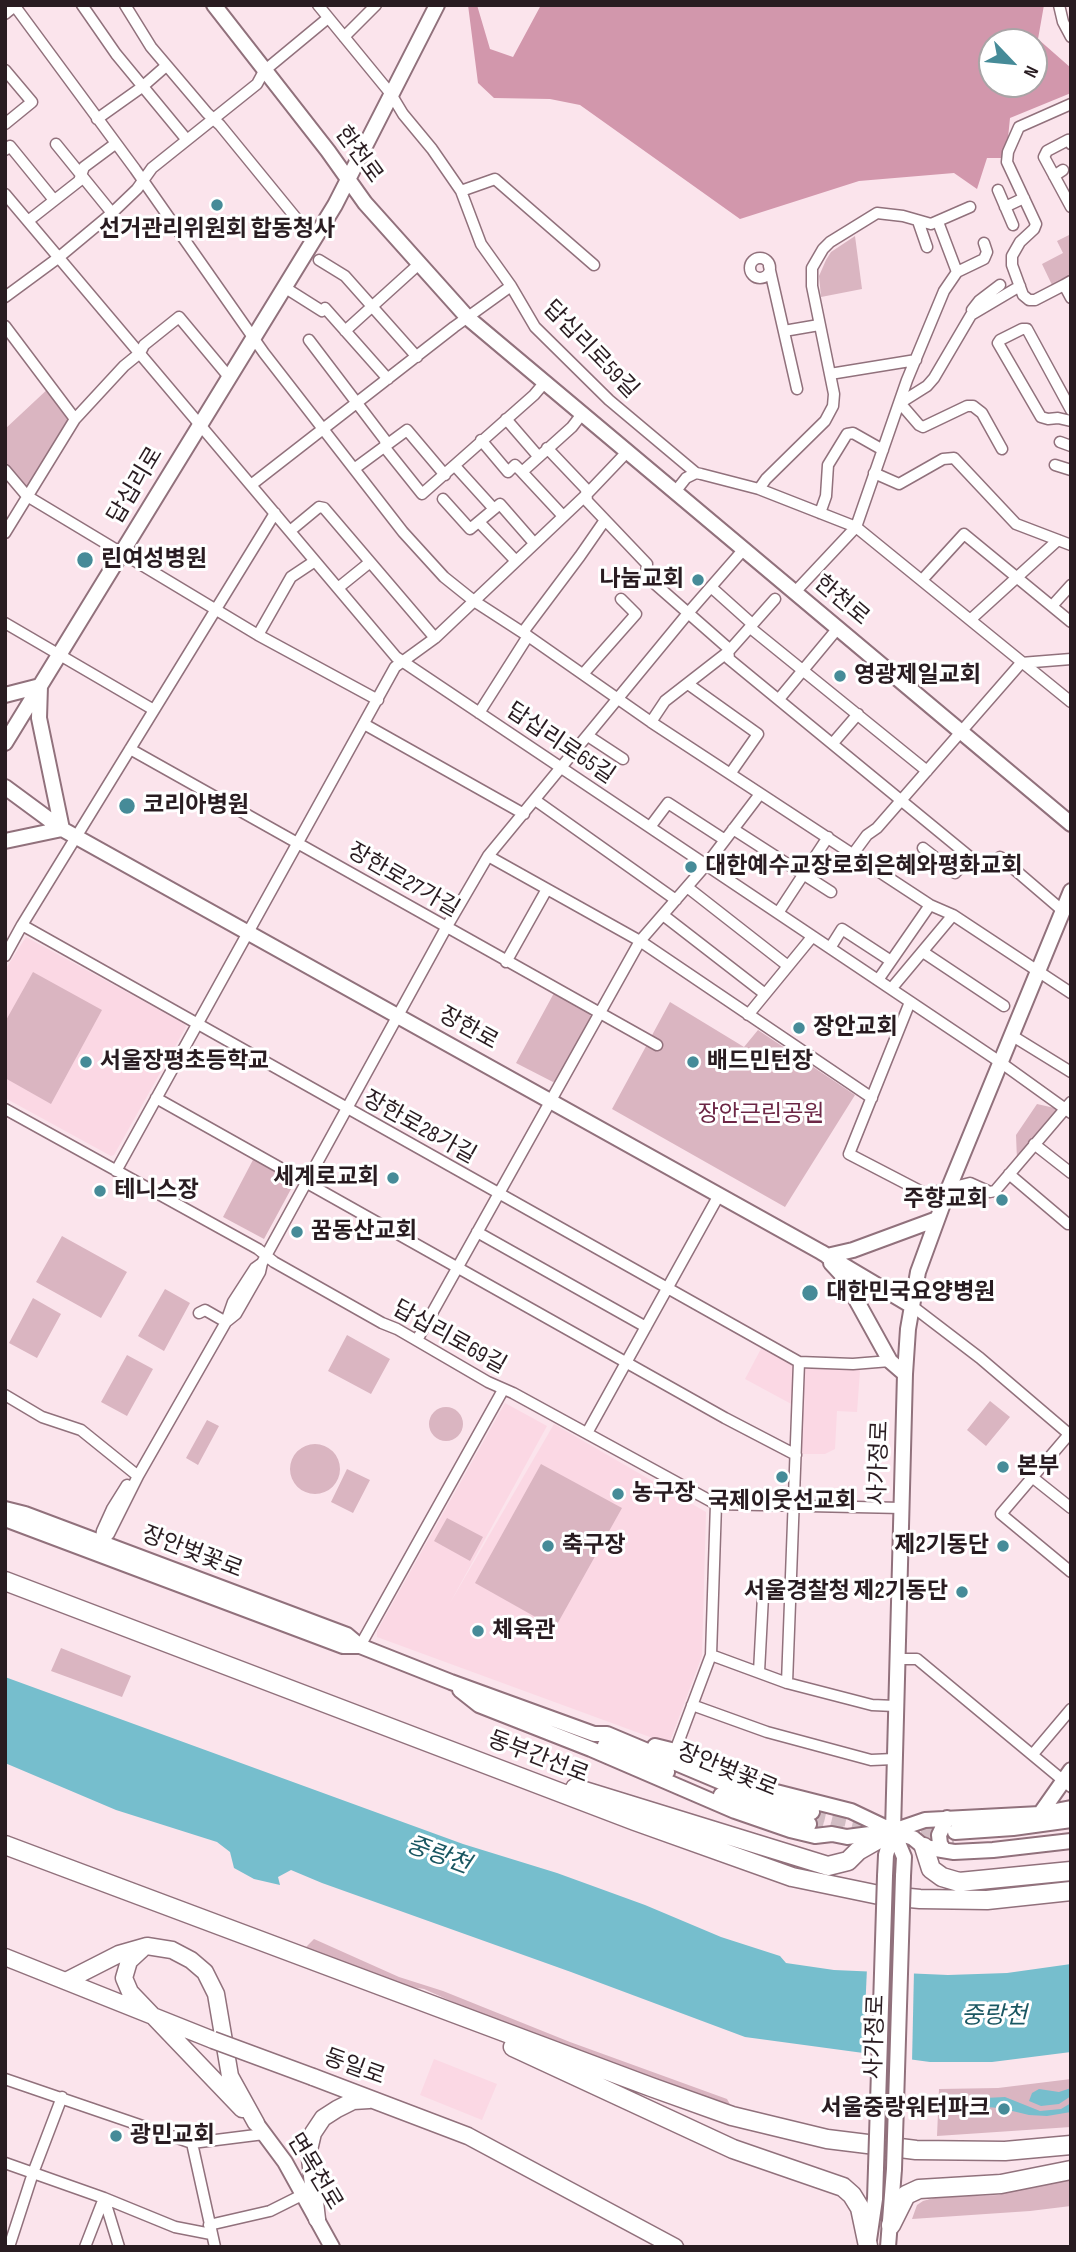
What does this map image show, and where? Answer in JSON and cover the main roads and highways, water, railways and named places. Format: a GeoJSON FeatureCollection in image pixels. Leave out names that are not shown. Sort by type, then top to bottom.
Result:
{"type":"FeatureCollection","features":[{"type":"Feature","properties":{"kind":"highway","name":"동부간선로"},"geometry":{"type":"LineString","coordinates":[[5,1581],[525,1780],[792,1877],[879,1895],[958,1901],[1071,1891]]}},
{"type":"Feature","properties":{"kind":"highway"},"geometry":{"type":"LineString","coordinates":[[525,1780],[581,1789],[828,1866],[848,1861],[858,1851],[893,1831]]}},
{"type":"Feature","properties":{"kind":"highway"},"geometry":{"type":"LineString","coordinates":[[5,1845],[708,2108],[818,2137],[916,2150],[966,2152],[1071,2145]]}},
{"type":"Feature","properties":{"kind":"highway"},"geometry":{"type":"LineString","coordinates":[[924,1847],[931,1869],[942,1877],[959,1882],[1071,1871]]}},
{"type":"Feature","properties":{"kind":"highway"},"geometry":{"type":"LineString","coordinates":[[453,2013],[500,2042],[733,2149],[843,2187],[860,2208],[868,2247]]}},
{"type":"Feature","properties":{"kind":"highway"},"geometry":{"type":"LineString","coordinates":[[891,2225],[906,2195],[919,2189],[1001,2184],[1071,2170]]}},
{"type":"Feature","properties":{"kind":"main road","name":"한천로"},"geometry":{"type":"LineString","coordinates":[[214,5],[365,204],[468,318],[1071,824]]}},
{"type":"Feature","properties":{"kind":"main road","name":"답십리로"},"geometry":{"type":"LineString","coordinates":[[5,743],[335,205],[437,5]]}},
{"type":"Feature","properties":{"kind":"main road"},"geometry":{"type":"LineString","coordinates":[[5,695],[40,686],[39,718],[62,829],[5,841]]}},
{"type":"Feature","properties":{"kind":"main road","name":"장한로"},"geometry":{"type":"LineString","coordinates":[[5,788],[76,837],[719,1195],[912,1306]]}},
{"type":"Feature","properties":{"kind":"main road","name":"사가정로"},"geometry":{"type":"LineString","coordinates":[[868,2247],[875,2199],[886,1855],[893,1831],[908,1329],[918,1272],[937,1219],[1071,891]]}},
{"type":"Feature","properties":{"kind":"main road"},"geometry":{"type":"LineString","coordinates":[[824,1254],[853,1250],[937,1219]]}},
{"type":"Feature","properties":{"kind":"main road"},"geometry":{"type":"LineString","coordinates":[[824,1254],[843,1276],[890,1361],[905,1374]]}},
{"type":"Feature","properties":{"kind":"main road","name":"장안벚꽃로"},"geometry":{"type":"LineString","coordinates":[[5,1509],[25,1514],[99,1548]]}},
{"type":"Feature","properties":{"kind":"main road","name":"장안벚꽃로"},"geometry":{"type":"LineString","coordinates":[[5,1519],[99,1548],[347,1635],[360,1646],[451,1682],[594,1734],[607,1734],[814,1819]]}},
{"type":"Feature","properties":{"kind":"main road"},"geometry":{"type":"LineString","coordinates":[[451,1682],[479,1705],[591,1749],[735,1811],[790,1830],[814,1819],[851,1811],[913,1838],[924,1847],[950,1836],[1071,1808]]}},
{"type":"Feature","properties":{"kind":"main road","name":"장안벚꽃로"},"geometry":{"type":"LineString","coordinates":[[594,1734],[603,1745],[719,1795],[814,1819]]}},
{"type":"Feature","properties":{"kind":"main road"},"geometry":{"type":"LineString","coordinates":[[626,1742],[675,1751],[776,1792],[832,1834],[847,1837],[893,1831],[925,1820],[950,1836],[1026,1839],[1071,1832]]}},
{"type":"Feature","properties":{"kind":"main road"},"geometry":{"type":"LineString","coordinates":[[1040,1814],[1068,1779]]}},
{"type":"Feature","properties":{"kind":"main road"},"geometry":{"type":"LineString","coordinates":[[950,1836],[1071,1820]]}},
{"type":"Feature","properties":{"kind":"main road","name":"사가정로"},"geometry":{"type":"LineString","coordinates":[[888,2247],[894,2169],[904,1857],[893,1831]]}},
{"type":"Feature","properties":{"kind":"main road"},"geometry":{"type":"LineString","coordinates":[[950,1836],[954,1852],[1071,1841]]}},
{"type":"Feature","properties":{"kind":"main road"},"geometry":{"type":"LineString","coordinates":[[147,1946],[129,1961],[124,1978],[130,1992],[260,2129]]}},
{"type":"Feature","properties":{"kind":"main road"},"geometry":{"type":"LineString","coordinates":[[66,1980],[119,1954],[147,1946],[172,1950],[191,1961],[205,1972],[216,1994],[230,2076],[260,2129]]}},
{"type":"Feature","properties":{"kind":"main road","name":"동일로"},"geometry":{"type":"LineString","coordinates":[[5,1957],[468,2136],[676,2247]]}},
{"type":"Feature","properties":{"kind":"main road"},"geometry":{"type":"LineString","coordinates":[[317,2218],[309,2150],[313,2133],[323,2118],[337,2109],[353,2101],[375,2100]]}},
{"type":"Feature","properties":{"kind":"main road","name":"면목천로"},"geometry":{"type":"LineString","coordinates":[[260,2129],[304,2194],[332,2247]]}},
{"type":"Feature","properties":{"kind":"water","name":"중랑천"},"geometry":{"type":"Polygon","coordinates":[[[5,1677],[463,1844],[557,1873],[645,1905],[721,1937],[780,1956],[786,1963],[834,1970],[948,1975],[1007,1973],[1071,1964],[1071,2052],[992,2062],[930,2062],[745,2037],[291,1870],[278,1877],[280,1885],[254,1879],[234,1868],[230,1852],[217,1842],[116,1810],[5,1763],[5,1677]]]}},
{"type":"Feature","properties":{"kind":"water"},"geometry":{"type":"Polygon","coordinates":[[[1071,2088],[1071,2096],[1059,2104],[1041,2106],[1029,2101],[1032,2093],[1039,2089],[1059,2092],[1071,2088]]]}},
{"type":"Feature","properties":{"kind":"water"},"geometry":{"type":"Polygon","coordinates":[[[1005,2097],[1040,2111],[1061,2109],[1071,2103],[1071,2112],[1047,2116],[1029,2115],[1000,2108],[972,2106],[972,2103],[985,2098],[1005,2097]]]}},
{"type":"Feature","properties":{"kind":"tunnel"},"geometry":{"type":"LineString","coordinates":[[812,1812],[880,1827]]}},
{"type":"Feature","properties":{"kind":"tunnel"},"geometry":{"type":"LineString","coordinates":[[809,1824],[842,1832]]}},
{"type":"Feature","properties":{"kind":"tunnel"},"geometry":{"type":"LineString","coordinates":[[900,1830],[950,1832]]}},
{"type":"Feature","properties":{"kind":"tunnel"},"geometry":{"type":"LineString","coordinates":[[931,1843],[954,1843]]}},
{"type":"Feature","properties":{"kind":"place","name":"선거관리위원회 합동청사"},"geometry":{"type":"Point","coordinates":[217,205]}},
{"type":"Feature","properties":{"kind":"place","name":"린여성병원"},"geometry":{"type":"Point","coordinates":[85,560]}},
{"type":"Feature","properties":{"kind":"place","name":"나눔교회"},"geometry":{"type":"Point","coordinates":[698,580]}},
{"type":"Feature","properties":{"kind":"place","name":"영광제일교회"},"geometry":{"type":"Point","coordinates":[840,676]}},
{"type":"Feature","properties":{"kind":"place","name":"코리아병원"},"geometry":{"type":"Point","coordinates":[127,806]}},
{"type":"Feature","properties":{"kind":"place","name":"대한예수교장로회은혜와평화교회"},"geometry":{"type":"Point","coordinates":[691,867]}},
{"type":"Feature","properties":{"kind":"place","name":"장안교회"},"geometry":{"type":"Point","coordinates":[799,1028]}},
{"type":"Feature","properties":{"kind":"place","name":"서울장평초등학교"},"geometry":{"type":"Point","coordinates":[86,1062]}},
{"type":"Feature","properties":{"kind":"place","name":"배드민턴장"},"geometry":{"type":"Point","coordinates":[693,1062]}},
{"type":"Feature","properties":{"kind":"place","name":"세계로교회"},"geometry":{"type":"Point","coordinates":[393,1178]}},
{"type":"Feature","properties":{"kind":"place","name":"테니스장"},"geometry":{"type":"Point","coordinates":[100,1191]}},
{"type":"Feature","properties":{"kind":"place","name":"주향교회"},"geometry":{"type":"Point","coordinates":[1002,1200]}},
{"type":"Feature","properties":{"kind":"place","name":"꿈동산교회"},"geometry":{"type":"Point","coordinates":[297,1232]}},
{"type":"Feature","properties":{"kind":"place","name":"대한민국요양병원"},"geometry":{"type":"Point","coordinates":[810,1293]}},
{"type":"Feature","properties":{"kind":"place","name":"본부"},"geometry":{"type":"Point","coordinates":[1003,1467]}},
{"type":"Feature","properties":{"kind":"place","name":"국제이웃선교회"},"geometry":{"type":"Point","coordinates":[782,1477]}},
{"type":"Feature","properties":{"kind":"place","name":"농구장"},"geometry":{"type":"Point","coordinates":[618,1494]}},
{"type":"Feature","properties":{"kind":"place","name":"축구장"},"geometry":{"type":"Point","coordinates":[548,1546]}},
{"type":"Feature","properties":{"kind":"place","name":"제2기동단"},"geometry":{"type":"Point","coordinates":[1003,1546]}},
{"type":"Feature","properties":{"kind":"place","name":"서울경찰청 제2기동단"},"geometry":{"type":"Point","coordinates":[962,1592]}},
{"type":"Feature","properties":{"kind":"place","name":"체육관"},"geometry":{"type":"Point","coordinates":[478,1631]}},
{"type":"Feature","properties":{"kind":"place","name":"서울중랑워터파크"},"geometry":{"type":"Point","coordinates":[1004,2109]}},
{"type":"Feature","properties":{"kind":"place","name":"광민교회"},"geometry":{"type":"Point","coordinates":[116,2136]}},
{"type":"Feature","properties":{"kind":"park label","name":"장안근린공원"},"geometry":{"type":"Point","coordinates":[761,1115]}}]}
